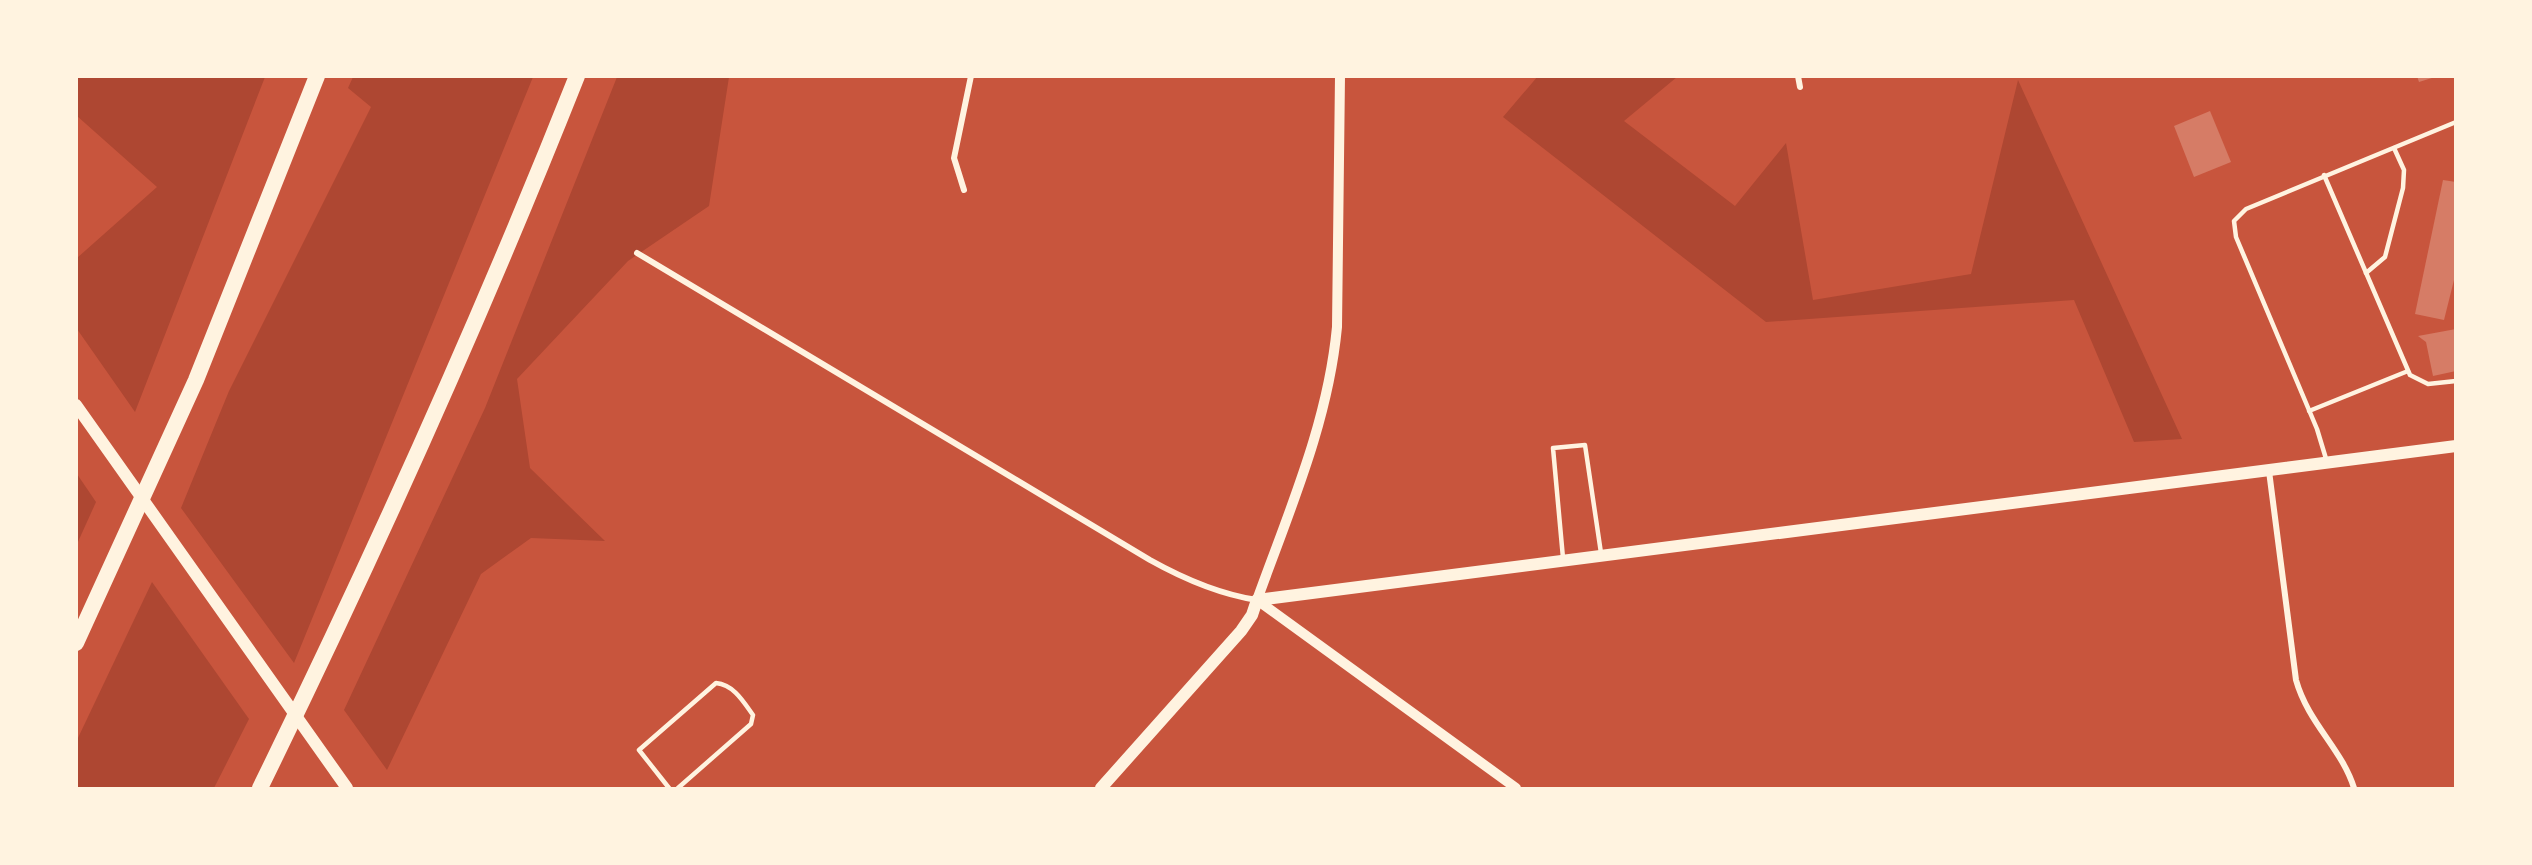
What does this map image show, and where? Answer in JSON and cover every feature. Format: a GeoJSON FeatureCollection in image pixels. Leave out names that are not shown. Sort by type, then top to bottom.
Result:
{"type":"FeatureCollection","features":[{"type":"Feature","properties":{"kind":"highway"},"geometry":{"type":"LineString","coordinates":[[76,643],[196,380],[317,76]]}},
{"type":"Feature","properties":{"kind":"highway"},"geometry":{"type":"LineString","coordinates":[[260,789],[333,640],[444,397],[577,76]]}},
{"type":"Feature","properties":{"kind":"main road"},"geometry":{"type":"LineString","coordinates":[[76,405],[347,789]]}},
{"type":"Feature","properties":{"kind":"main road"},"geometry":{"type":"LineString","coordinates":[[1101,789],[1241,631],[1252,615],[1257,600],[2456,446]]}},
{"type":"Feature","properties":{"kind":"street"},"geometry":{"type":"LineString","coordinates":[[964,190],[954,158],[971,76]]}},
{"type":"Feature","properties":{"kind":"street"},"geometry":{"type":"LineString","coordinates":[[1257,600],[1320,424],[1334,365],[1337,327],[1340,76]]}},
{"type":"Feature","properties":{"kind":"street"},"geometry":{"type":"LineString","coordinates":[[1798,76],[1800,87]]}},
{"type":"Feature","properties":{"kind":"street"},"geometry":{"type":"LineString","coordinates":[[637,253],[1150,560],[1202,586],[1228,596],[1257,600],[1516,789]]}},
{"type":"Feature","properties":{"kind":"street"},"geometry":{"type":"LineString","coordinates":[[2269,471],[2296,680],[2308,713],[2343,765],[2354,789]]}},
{"type":"Feature","properties":{"kind":"lane"},"geometry":{"type":"LineString","coordinates":[[2326,462],[2318,429],[2236,237],[2234,221],[2246,209],[2456,122]]}},
{"type":"Feature","properties":{"kind":"lane"},"geometry":{"type":"LineString","coordinates":[[2366,273],[2385,257],[2403,188],[2404,170],[2394,147]]}},
{"type":"Feature","properties":{"kind":"lane"},"geometry":{"type":"LineString","coordinates":[[2324,175],[2410,375],[2428,384],[2456,381]]}},
{"type":"Feature","properties":{"kind":"lane"},"geometry":{"type":"LineString","coordinates":[[2309,411],[2408,371]]}},
{"type":"Feature","properties":{"kind":"lane"},"geometry":{"type":"LineString","coordinates":[[1563,561],[1553,448],[1585,445],[1601,556]]}},
{"type":"Feature","properties":{"kind":"lane"},"geometry":{"type":"LineString","coordinates":[[669,789],[639,750],[716,683],[726,684],[741,698],[753,715],[751,724],[678,789]]}},
{"type":"Feature","properties":{"kind":"shaded area"},"geometry":{"type":"Polygon","coordinates":[[[77,76],[265,77],[135,412],[77,329],[77,258],[157,187],[77,116],[77,76]]]}},
{"type":"Feature","properties":{"kind":"shaded area"},"geometry":{"type":"Polygon","coordinates":[[[1538,76],[1677,77],[1624,121],[1735,206],[1786,143],[1813,300],[1971,274],[2018,80],[2182,439],[2134,442],[2074,300],[1766,322],[1503,117],[1538,76]]]}},
{"type":"Feature","properties":{"kind":"shaded area"},"geometry":{"type":"Polygon","coordinates":[[[353,77],[533,77],[294,663],[181,508],[229,391],[371,107],[348,88],[353,77]]]}},
{"type":"Feature","properties":{"kind":"shaded area"},"geometry":{"type":"Polygon","coordinates":[[[617,77],[729,77],[709,206],[628,261],[517,379],[530,468],[605,541],[531,538],[481,574],[387,770],[344,710],[485,408],[617,77]]]}},
{"type":"Feature","properties":{"kind":"shaded area"},"geometry":{"type":"Polygon","coordinates":[[[77,474],[96,502],[77,544],[77,474]]]}},
{"type":"Feature","properties":{"kind":"shaded area"},"geometry":{"type":"Polygon","coordinates":[[[152,582],[249,719],[214,788],[77,788],[77,740],[152,582]]]}},
{"type":"Feature","properties":{"kind":"building"},"geometry":{"type":"Polygon","coordinates":[[[2417,76],[2435,76],[2435,77],[2419,82],[2417,76]]]}},
{"type":"Feature","properties":{"kind":"building"},"geometry":{"type":"Polygon","coordinates":[[[2210,111],[2231,162],[2194,177],[2174,126],[2210,111]]]}},
{"type":"Feature","properties":{"kind":"building"},"geometry":{"type":"Polygon","coordinates":[[[2443,180],[2456,182],[2456,272],[2444,320],[2415,314],[2443,180]]]}},
{"type":"Feature","properties":{"kind":"building"},"geometry":{"type":"Polygon","coordinates":[[[2456,329],[2456,371],[2433,376],[2426,342],[2418,336],[2456,329]]]}}]}
